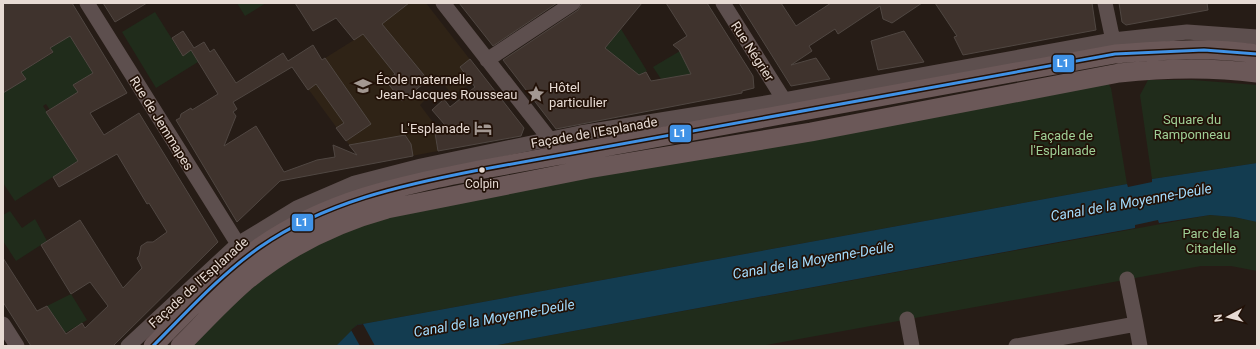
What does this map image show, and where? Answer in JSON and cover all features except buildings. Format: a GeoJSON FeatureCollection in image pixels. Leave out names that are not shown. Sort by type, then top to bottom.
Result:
{"type":"FeatureCollection","features":[{"type":"Feature","properties":{"kind":"main road"},"geometry":{"type":"LineString","coordinates":[[1114,47],[1205,49],[1257,54]]}},
{"type":"Feature","properties":{"kind":"main road","name":"Façade de l'Esplanade"},"geometry":{"type":"LineString","coordinates":[[152,346],[234,267],[266,244],[316,216],[349,202],[387,189],[1114,47]]}},
{"type":"Feature","properties":{"kind":"main road"},"geometry":{"type":"LineString","coordinates":[[180,346],[242,285],[270,263],[302,244],[346,223],[387,209],[574,172],[811,132],[1119,73],[1195,67],[1257,73]]}},
{"type":"Feature","properties":{"kind":"street","name":"Rue de Jemmapes"},"geometry":{"type":"LineString","coordinates":[[87,3],[238,244]]}},
{"type":"Feature","properties":{"kind":"street"},"geometry":{"type":"LineString","coordinates":[[443,3],[574,172]]}},
{"type":"Feature","properties":{"kind":"street"},"geometry":{"type":"LineString","coordinates":[[487,60],[573,3]]}},
{"type":"Feature","properties":{"kind":"street","name":"Rue Négrier"},"geometry":{"type":"LineString","coordinates":[[723,3],[784,100]]}},
{"type":"Feature","properties":{"kind":"street"},"geometry":{"type":"LineString","coordinates":[[1105,3],[1119,73]]}},
{"type":"Feature","properties":{"kind":"street"},"geometry":{"type":"LineString","coordinates":[[1114,47],[1187,32],[1257,36]]}},
{"type":"Feature","properties":{"kind":"street","name":"Façade de l'Esplanade"},"geometry":{"type":"LineString","coordinates":[[128,346],[238,244],[297,208],[355,183],[421,166],[550,140],[784,100],[1114,47]]}},
{"type":"Feature","properties":{"kind":"street"},"geometry":{"type":"LineString","coordinates":[[1127,279],[1140,346]]}},
{"type":"Feature","properties":{"kind":"street"},"geometry":{"type":"LineString","coordinates":[[907,319],[912,346]]}},
{"type":"Feature","properties":{"kind":"street"},"geometry":{"type":"LineString","coordinates":[[3,324],[17,346]]}},
{"type":"Feature","properties":{"kind":"street"},"geometry":{"type":"LineString","coordinates":[[1016,346],[1136,324]]}},
{"type":"Feature","properties":{"kind":"shaded area","name":"École maternelle Jean-Jacques Rousseau"},"geometry":{"type":"Polygon","coordinates":[[[390,3],[426,3],[482,75],[453,96],[436,74],[416,90],[424,101],[420,105],[432,121],[438,151],[364,165],[298,75],[354,40],[390,3]]]}},
{"type":"Feature","properties":{"kind":"green space"},"geometry":{"type":"Polygon","coordinates":[[[237,3],[266,3],[245,16],[237,3]]]}},
{"type":"Feature","properties":{"kind":"green space"},"geometry":{"type":"Polygon","coordinates":[[[155,12],[182,55],[191,50],[198,62],[156,88],[122,32],[155,12]]]}},
{"type":"Feature","properties":{"kind":"green space"},"geometry":{"type":"Polygon","coordinates":[[[72,27],[73,41],[93,73],[73,85],[78,92],[50,110],[46,104],[43,106],[78,161],[15,201],[3,183],[3,93],[25,79],[21,72],[53,53],[50,48],[57,44],[72,27]]]}},
{"type":"Feature","properties":{"kind":"green space"},"geometry":{"type":"Polygon","coordinates":[[[621,29],[647,71],[639,76],[605,48],[621,29]]]}},
{"type":"Feature","properties":{"kind":"green space"},"geometry":{"type":"Polygon","coordinates":[[[680,51],[692,74],[661,79],[653,67],[680,51]]]}},
{"type":"Feature","properties":{"kind":"green space","name":"Square du Ramponneau"},"geometry":{"type":"Polygon","coordinates":[[[1148,80],[1193,80],[1257,85],[1257,163],[1152,179],[1140,95],[1148,80]]]}},
{"type":"Feature","properties":{"kind":"green space","name":"Façade de l'Esplanade"},"geometry":{"type":"Polygon","coordinates":[[[1108,83],[1111,88],[1127,184],[357,325],[336,346],[189,346],[249,287],[314,245],[392,214],[1108,83]]]}},
{"type":"Feature","properties":{"kind":"green space"},"geometry":{"type":"Polygon","coordinates":[[[10,211],[22,228],[35,219],[47,241],[16,261],[3,241],[3,215],[10,211]]]}},
{"type":"Feature","properties":{"kind":"green space","name":"Parc de la Citadelle"},"geometry":{"type":"Polygon","coordinates":[[[1210,215],[1234,217],[1257,222],[1257,271],[1231,266],[1201,266],[761,346],[492,346],[1210,215]]]}},
{"type":"Feature","properties":{"kind":"green space"},"geometry":{"type":"Polygon","coordinates":[[[71,294],[87,320],[65,333],[47,306],[71,294]]]}},
{"type":"Feature","properties":{"kind":"water","name":"Canal de la Moyenne-Deûle"},"geometry":{"type":"Polygon","coordinates":[[[1257,163],[1257,222],[1234,217],[1210,215],[1159,223],[1158,220],[1135,225],[1135,228],[492,346],[336,346],[357,325],[1127,184],[1128,187],[1152,182],[1152,179],[1257,163]]]}},
{"type":"Feature","properties":{"kind":"pier"},"geometry":{"type":"Polygon","coordinates":[[[363,324],[375,346],[360,346],[351,330],[357,325],[363,324]]]}},
{"type":"Feature","properties":{"kind":"transit line","name":"L1"},"geometry":{"type":"LineString","coordinates":[[153,346],[218,282],[260,247],[285,231],[311,218],[365,197],[393,189],[479,170],[1115,54],[1204,50],[1257,54]]}},
{"type":"Feature","properties":{"kind":"place","name":"École maternelle Jean-Jacques Rousseau"},"geometry":{"type":"Point","coordinates":[363,86]}},
{"type":"Feature","properties":{"kind":"place","name":"Hôtel particulier"},"geometry":{"type":"Point","coordinates":[536,94]}},
{"type":"Feature","properties":{"kind":"place","name":"L'Esplanade"},"geometry":{"type":"Point","coordinates":[483,128]}},
{"type":"Feature","properties":{"kind":"place","name":"Colpin"},"geometry":{"type":"Point","coordinates":[482,170]}}]}
